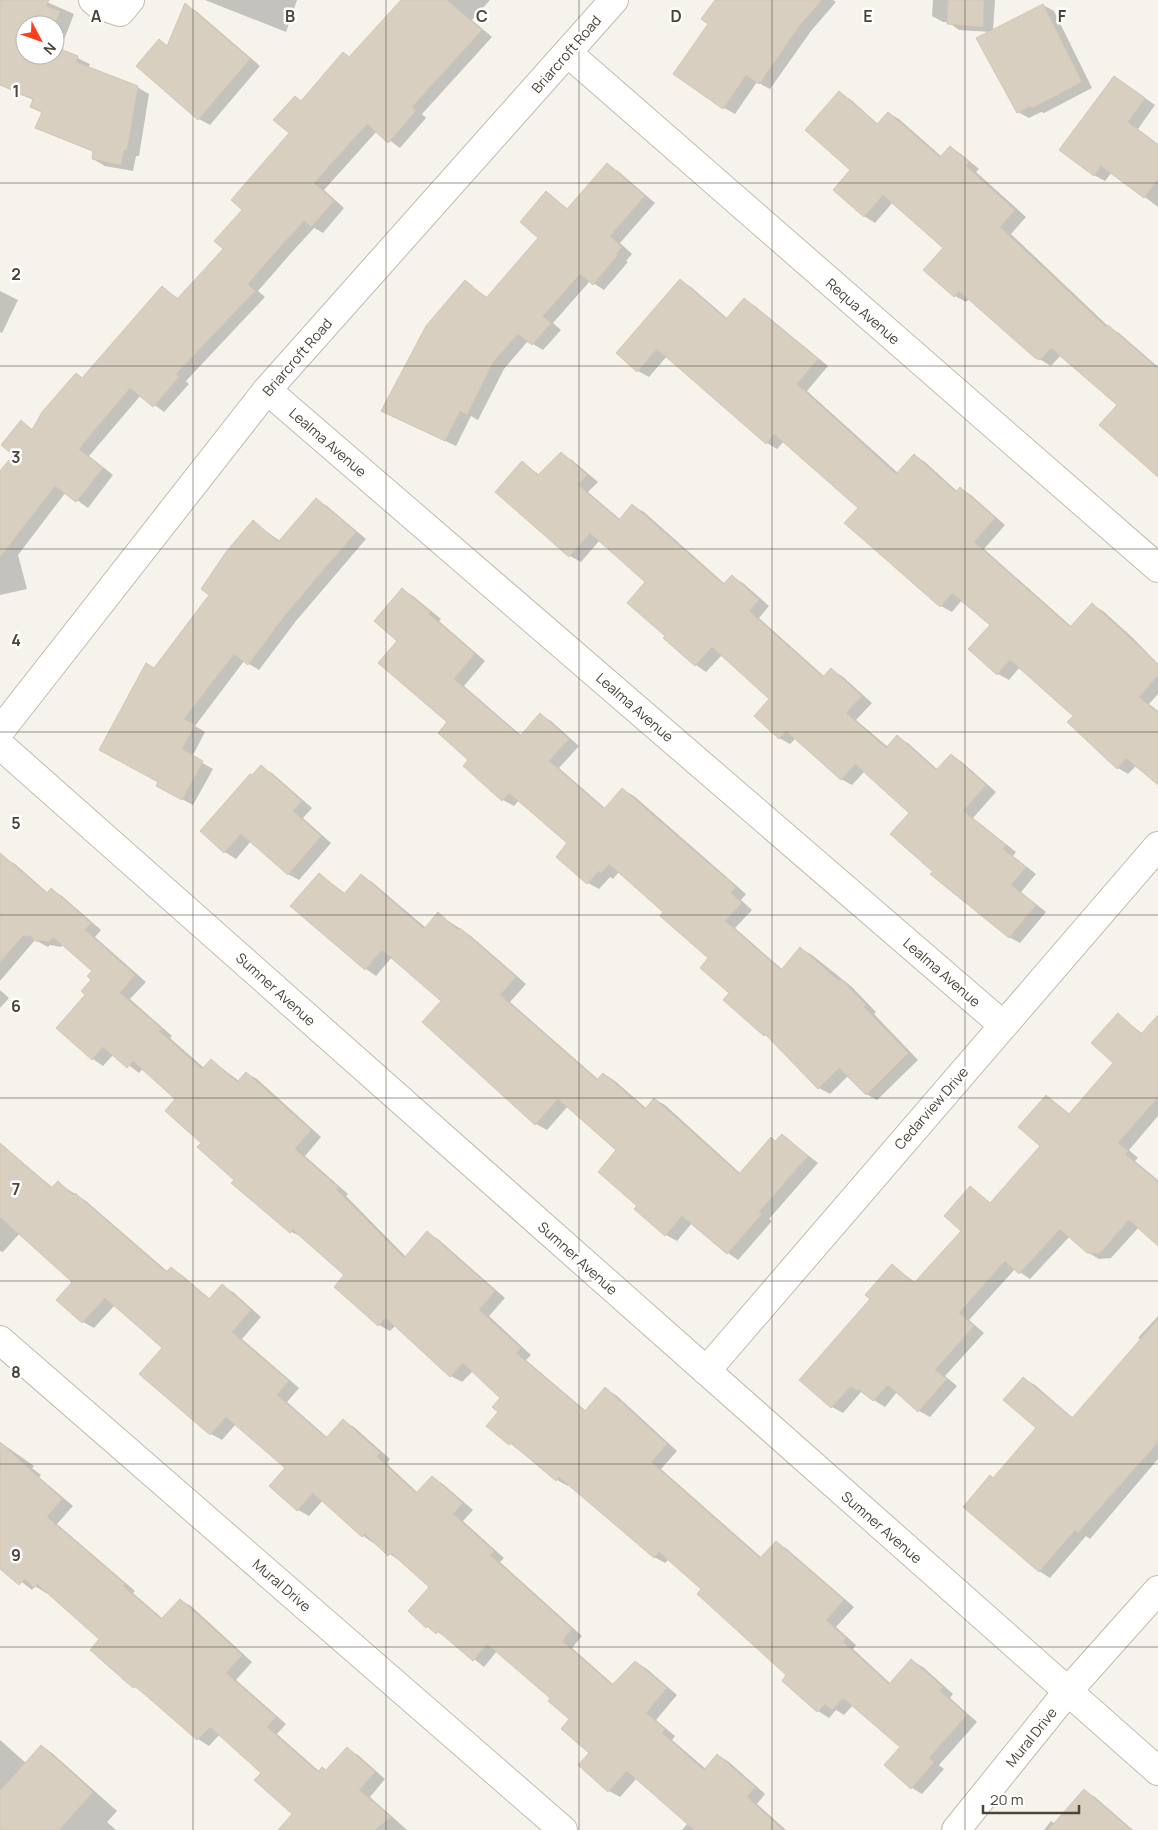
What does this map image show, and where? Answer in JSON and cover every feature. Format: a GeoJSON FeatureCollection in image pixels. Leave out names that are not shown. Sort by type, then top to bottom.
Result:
{"type":"FeatureCollection","features":[{"type":"Feature","properties":{"kind":"street"},"geometry":{"type":"LineString","coordinates":[[93,0],[99,6],[120,12],[130,0]]}},
{"type":"Feature","properties":{"kind":"street","name":"Briarcroft Road"},"geometry":{"type":"LineString","coordinates":[[0,731],[267,390],[614,0]]}},
{"type":"Feature","properties":{"kind":"street","name":"Requa Avenue"},"geometry":{"type":"LineString","coordinates":[[568,53],[1158,568]]}},
{"type":"Feature","properties":{"kind":"street","name":"Lealma Avenue"},"geometry":{"type":"LineString","coordinates":[[267,390],[1003,1024]]}},
{"type":"Feature","properties":{"kind":"street","name":"Sumner Avenue"},"geometry":{"type":"LineString","coordinates":[[0,744],[1158,1771]]}},
{"type":"Feature","properties":{"kind":"street","name":"Cedarview Drive"},"geometry":{"type":"LineString","coordinates":[[706,1372],[1003,1024],[1158,846]]}},
{"type":"Feature","properties":{"kind":"street","name":"Mural Drive"},"geometry":{"type":"LineString","coordinates":[[0,1340],[563,1830]]}},
{"type":"Feature","properties":{"kind":"street","name":"Mural Drive"},"geometry":{"type":"LineString","coordinates":[[956,1830],[1068,1691],[1158,1590]]}},
{"type":"Feature","properties":{"kind":"building"},"geometry":{"type":"Polygon","coordinates":[[[0,0],[49,0],[46,6],[60,11],[59,15],[15,15],[15,65],[65,65],[65,51],[78,56],[76,62],[138,86],[127,150],[124,150],[121,165],[92,159],[93,151],[35,128],[42,112],[30,107],[33,99],[0,85],[0,0]]]}},
{"type":"Feature","properties":{"kind":"building"},"geometry":{"type":"Polygon","coordinates":[[[401,0],[447,0],[482,30],[412,107],[416,111],[388,143],[367,124],[314,183],[334,201],[311,227],[304,221],[281,246],[248,284],[255,291],[176,374],[179,377],[153,407],[130,388],[79,449],[103,468],[76,502],[55,486],[0,557],[0,471],[13,455],[1,445],[21,420],[32,430],[42,412],[76,373],[82,378],[162,286],[177,299],[223,249],[214,241],[242,210],[231,200],[289,133],[273,120],[295,96],[301,101],[343,52],[349,57],[401,0]]]}},
{"type":"Feature","properties":{"kind":"building"},"geometry":{"type":"Polygon","coordinates":[[[715,0],[822,0],[800,25],[759,84],[746,75],[723,109],[673,74],[708,24],[701,19],[715,0]]]}},
{"type":"Feature","properties":{"kind":"building"},"geometry":{"type":"Polygon","coordinates":[[[948,0],[984,0],[983,27],[947,24],[948,0]]]}},
{"type":"Feature","properties":{"kind":"building"},"geometry":{"type":"Polygon","coordinates":[[[185,3],[250,59],[198,120],[136,66],[159,39],[167,46],[185,3]]]}},
{"type":"Feature","properties":{"kind":"building"},"geometry":{"type":"Polygon","coordinates":[[[1043,4],[1082,82],[1032,108],[1031,106],[1017,113],[976,38],[1043,4]]]}},
{"type":"Feature","properties":{"kind":"building"},"geometry":{"type":"Polygon","coordinates":[[[1114,76],[1145,98],[1128,122],[1158,145],[1158,179],[1144,198],[1101,166],[1094,176],[1059,150],[1114,76]]]}},
{"type":"Feature","properties":{"kind":"building"},"geometry":{"type":"Polygon","coordinates":[[[839,91],[877,124],[888,112],[940,157],[950,146],[969,162],[966,166],[1015,210],[1000,227],[1106,327],[1108,325],[1158,369],[1158,477],[1099,425],[1117,405],[1051,348],[1040,360],[1035,358],[959,291],[954,297],[923,270],[943,248],[883,195],[864,217],[833,190],[850,170],[805,130],[839,91]]]}},
{"type":"Feature","properties":{"kind":"building"},"geometry":{"type":"Polygon","coordinates":[[[607,163],[645,196],[610,236],[622,247],[616,254],[618,255],[593,285],[580,274],[543,316],[551,323],[532,345],[518,334],[493,362],[467,415],[460,411],[445,441],[381,411],[426,326],[465,280],[486,298],[538,238],[520,222],[546,191],[567,209],[607,163]]]}},
{"type":"Feature","properties":{"kind":"building"},"geometry":{"type":"Polygon","coordinates":[[[680,279],[726,319],[744,298],[818,359],[797,384],[896,474],[914,454],[956,492],[960,487],[995,518],[974,542],[1070,627],[1092,603],[1158,664],[1158,675],[1139,697],[1158,713],[1158,785],[1126,758],[1117,769],[1067,722],[1073,716],[1010,660],[997,675],[968,649],[990,625],[952,593],[940,607],[844,523],[858,508],[774,434],[766,444],[657,349],[637,372],[616,353],[680,279]]]}},
{"type":"Feature","properties":{"kind":"building"},"geometry":{"type":"Polygon","coordinates":[[[561,452],[587,475],[578,485],[619,520],[632,504],[723,584],[732,575],[759,600],[749,611],[823,677],[831,668],[862,696],[846,713],[886,748],[897,735],[936,770],[951,754],[986,785],[963,811],[1006,845],[1003,849],[1026,867],[1011,885],[1036,905],[1009,938],[930,874],[933,872],[890,834],[909,813],[855,764],[841,780],[786,731],[779,739],[754,716],[769,699],[712,647],[695,666],[663,638],[665,636],[627,603],[645,582],[590,533],[569,557],[495,492],[522,461],[538,475],[561,452]]]}},
{"type":"Feature","properties":{"kind":"building"},"geometry":{"type":"Polygon","coordinates":[[[316,498],[356,532],[285,615],[248,665],[234,654],[184,719],[195,725],[182,749],[203,761],[182,800],[156,786],[158,782],[99,750],[146,663],[154,668],[209,595],[201,589],[226,552],[253,520],[278,542],[316,498]]]}},
{"type":"Feature","properties":{"kind":"building"},"geometry":{"type":"Polygon","coordinates":[[[402,588],[475,654],[454,679],[520,736],[540,713],[569,739],[549,761],[604,809],[622,788],[736,887],[731,893],[742,903],[725,921],[781,970],[800,947],[839,981],[841,979],[866,1005],[864,1007],[908,1053],[866,1095],[839,1068],[818,1089],[765,1034],[764,1036],[723,1000],[729,993],[700,968],[708,958],[660,916],[663,912],[609,864],[601,873],[599,871],[587,884],[556,857],[567,843],[509,793],[502,801],[463,766],[468,760],[438,733],[447,722],[378,663],[397,641],[374,621],[402,588]]]}},
{"type":"Feature","properties":{"kind":"building"},"geometry":{"type":"Polygon","coordinates":[[[261,765],[302,801],[293,811],[321,836],[288,875],[241,834],[224,853],[200,831],[250,774],[252,775],[261,765]]]}},
{"type":"Feature","properties":{"kind":"building"},"geometry":{"type":"Polygon","coordinates":[[[0,853],[47,893],[51,888],[91,923],[85,930],[135,975],[120,993],[162,1029],[159,1031],[202,1069],[211,1059],[237,1082],[246,1072],[311,1130],[295,1149],[338,1187],[336,1189],[404,1258],[427,1231],[495,1291],[479,1310],[521,1348],[516,1353],[585,1411],[605,1387],[667,1444],[651,1462],[760,1558],[776,1541],[844,1600],[826,1620],[846,1638],[843,1642],[889,1684],[911,1659],[943,1687],[940,1691],[967,1715],[929,1758],[934,1762],[911,1789],[884,1765],[900,1747],[843,1698],[832,1710],[825,1704],[817,1712],[782,1681],[786,1675],[697,1594],[701,1589],[659,1552],[654,1558],[559,1477],[556,1481],[511,1443],[509,1445],[486,1426],[498,1412],[492,1407],[500,1398],[463,1363],[450,1377],[386,1318],[378,1326],[334,1287],[344,1275],[293,1230],[290,1233],[231,1183],[234,1180],[197,1147],[201,1143],[165,1111],[175,1099],[133,1061],[127,1068],[103,1047],[92,1060],[56,1028],[85,995],[81,991],[91,980],[87,976],[92,971],[53,937],[49,942],[39,940],[37,942],[29,935],[27,937],[24,935],[0,962],[0,853]]]}},
{"type":"Feature","properties":{"kind":"building"},"geometry":{"type":"Polygon","coordinates":[[[319,873],[344,894],[361,874],[424,929],[438,912],[458,930],[460,928],[516,977],[500,995],[597,1080],[603,1073],[645,1109],[654,1098],[739,1174],[771,1137],[775,1141],[782,1134],[808,1156],[759,1212],[762,1214],[727,1254],[682,1216],[665,1236],[634,1209],[637,1206],[598,1172],[616,1150],[558,1099],[535,1125],[422,1022],[441,1001],[382,950],[365,970],[290,906],[319,873]]]}},
{"type":"Feature","properties":{"kind":"building"},"geometry":{"type":"Polygon","coordinates":[[[1118,1013],[1141,1034],[1158,1015],[1158,1097],[1118,1143],[1128,1151],[1125,1154],[1158,1182],[1158,1246],[1129,1220],[1100,1253],[1087,1253],[1060,1229],[1019,1274],[1005,1261],[959,1313],[974,1326],[935,1370],[947,1379],[918,1412],[888,1385],[873,1401],[851,1386],[831,1408],[799,1380],[870,1299],[865,1295],[892,1264],[914,1283],[961,1231],[944,1216],[970,1186],[990,1203],[1040,1146],[1018,1127],[1046,1095],[1069,1114],[1113,1063],[1091,1043],[1118,1013]]]}},
{"type":"Feature","properties":{"kind":"building"},"geometry":{"type":"Polygon","coordinates":[[[0,1143],[51,1188],[58,1181],[73,1195],[75,1193],[166,1272],[171,1267],[209,1299],[222,1284],[251,1310],[232,1332],[289,1381],[277,1395],[326,1438],[343,1419],[380,1453],[377,1457],[416,1493],[432,1476],[463,1503],[453,1514],[494,1551],[490,1555],[572,1629],[562,1641],[612,1685],[635,1661],[667,1688],[646,1713],[665,1729],[662,1733],[704,1770],[717,1754],[755,1787],[747,1797],[783,1830],[694,1830],[627,1771],[608,1792],[578,1765],[589,1753],[561,1729],[569,1719],[548,1701],[550,1698],[487,1644],[473,1661],[438,1631],[436,1634],[427,1626],[426,1628],[408,1611],[429,1587],[391,1553],[388,1556],[365,1534],[362,1537],[313,1493],[297,1511],[269,1486],[285,1468],[226,1417],[210,1435],[139,1374],[162,1348],[142,1330],[105,1298],[82,1323],[56,1300],[72,1282],[0,1217],[0,1143]]]}},
{"type":"Feature","properties":{"kind":"building"},"geometry":{"type":"Polygon","coordinates":[[[1158,1319],[1158,1442],[1078,1533],[1075,1530],[1039,1572],[963,1507],[990,1475],[993,1478],[1036,1428],[1003,1400],[1023,1377],[1072,1418],[1158,1319]]]}},
{"type":"Feature","properties":{"kind":"building"},"geometry":{"type":"Polygon","coordinates":[[[0,1442],[62,1499],[47,1517],[125,1584],[123,1586],[161,1619],[180,1599],[242,1655],[226,1673],[276,1717],[267,1727],[318,1772],[322,1767],[326,1770],[347,1747],[375,1772],[359,1790],[391,1817],[375,1830],[278,1830],[292,1814],[254,1780],[261,1773],[210,1727],[197,1740],[90,1650],[99,1639],[37,1584],[34,1588],[25,1579],[19,1585],[0,1569],[0,1442]]]}},
{"type":"Feature","properties":{"kind":"building"},"geometry":{"type":"Polygon","coordinates":[[[41,1745],[93,1792],[59,1830],[0,1830],[0,1791],[41,1745]]]}},
{"type":"Feature","properties":{"kind":"building"},"geometry":{"type":"Polygon","coordinates":[[[1084,1789],[1131,1830],[1048,1830],[1084,1789]]]}}]}
